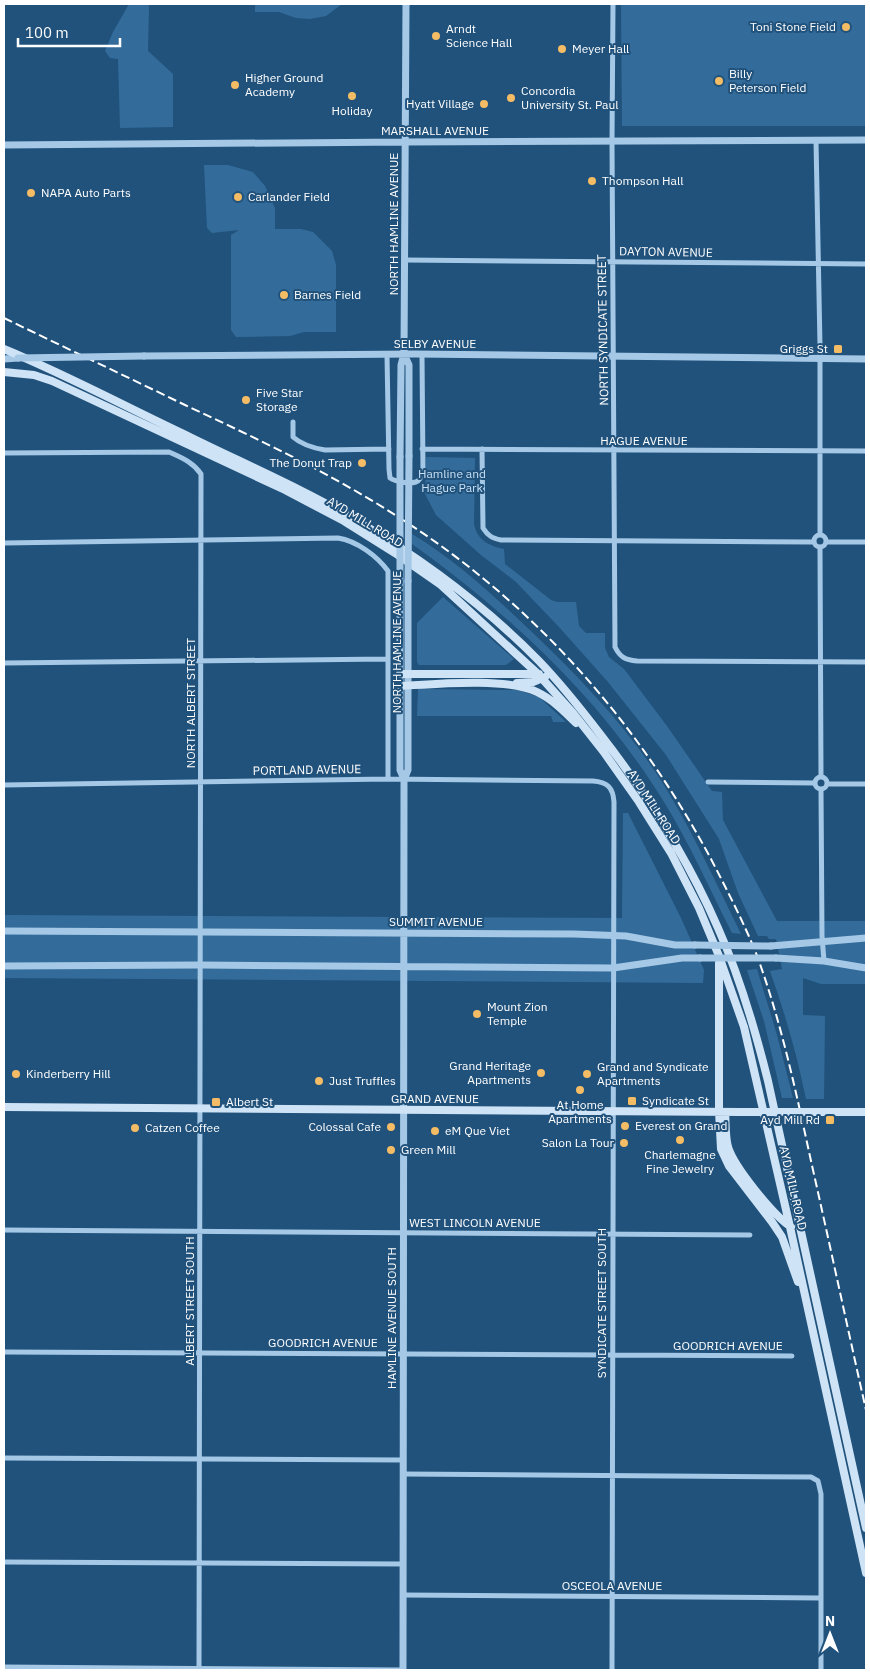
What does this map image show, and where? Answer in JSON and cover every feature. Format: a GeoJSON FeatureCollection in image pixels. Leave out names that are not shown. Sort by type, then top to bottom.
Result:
{"type":"FeatureCollection","features":[{"type":"Feature","properties":{"kind":"main road","name":"AYD MILL ROAD"},"geometry":{"type":"LineString","coordinates":[[4,349],[308,493],[360,522],[452,585],[530,652],[572,697],[633,776],[684,859],[718,928],[753,1025],[772,1101],[866,1528]]}},
{"type":"Feature","properties":{"kind":"main road","name":"AYD MILL ROAD"},"geometry":{"type":"LineString","coordinates":[[4,372],[34,375],[52,381],[285,490],[344,521],[395,552],[441,585],[540,676],[603,751],[639,802],[671,853],[719,956],[744,1027],[866,1573]]}},
{"type":"Feature","properties":{"kind":"main road"},"geometry":{"type":"LineString","coordinates":[[400,674],[540,676],[551,674]]}},
{"type":"Feature","properties":{"kind":"main road"},"geometry":{"type":"LineString","coordinates":[[400,686],[528,682],[540,676]]}},
{"type":"Feature","properties":{"kind":"main road"},"geometry":{"type":"LineString","coordinates":[[496,684],[526,688],[546,696],[562,709],[603,751]]}},
{"type":"Feature","properties":{"kind":"main road"},"geometry":{"type":"LineString","coordinates":[[719,956],[722,1111],[720,1140],[724,1157],[782,1237],[806,1300]]}},
{"type":"Feature","properties":{"kind":"main road","name":"GRAND AVENUE"},"geometry":{"type":"LineString","coordinates":[[4,1107],[866,1112]]}},
{"type":"Feature","properties":{"kind":"main road"},"geometry":{"type":"LineString","coordinates":[[722,1111],[728,1147],[735,1161],[779,1219],[790,1227],[800,1230]]}},
{"type":"Feature","properties":{"kind":"street","name":"NORTH HAMLINE AVENUE"},"geometry":{"type":"LineString","coordinates":[[404,966],[404,780],[400,770],[400,457],[401,365],[404,354],[406,4]]}},
{"type":"Feature","properties":{"kind":"street","name":"NORTH SYNDICATE STREET"},"geometry":{"type":"LineString","coordinates":[[613,4],[614,647],[619,655],[626,660],[637,662],[819,662]]}},
{"type":"Feature","properties":{"kind":"street"},"geometry":{"type":"LineString","coordinates":[[816,140],[820,358],[820,535]]}},
{"type":"Feature","properties":{"kind":"street","name":"MARSHALL AVENUE"},"geometry":{"type":"LineString","coordinates":[[4,146],[866,140]]}},
{"type":"Feature","properties":{"kind":"street","name":"DAYTON AVENUE"},"geometry":{"type":"LineString","coordinates":[[405,260],[866,264]]}},
{"type":"Feature","properties":{"kind":"street","name":"NORTH HAMLINE AVENUE"},"geometry":{"type":"LineString","coordinates":[[404,354],[409,365],[408,770],[404,780]]}},
{"type":"Feature","properties":{"kind":"street","name":"SELBY AVENUE"},"geometry":{"type":"LineString","coordinates":[[4,358],[404,354],[866,359]]}},
{"type":"Feature","properties":{"kind":"street"},"geometry":{"type":"LineString","coordinates":[[387,355],[390,478],[395,482],[416,482],[421,478],[423,471],[422,355]]}},
{"type":"Feature","properties":{"kind":"street"},"geometry":{"type":"LineString","coordinates":[[293,422],[293,438],[298,442],[315,448],[325,450],[389,449]]}},
{"type":"Feature","properties":{"kind":"street","name":"HAGUE AVENUE"},"geometry":{"type":"LineString","coordinates":[[422,449],[866,451]]}},
{"type":"Feature","properties":{"kind":"street"},"geometry":{"type":"LineString","coordinates":[[482,449],[483,528],[492,538],[501,540],[814,542]]}},
{"type":"Feature","properties":{"kind":"street","name":"NORTH ALBERT STREET"},"geometry":{"type":"LineString","coordinates":[[4,453],[169,452],[191,462],[201,474],[200,932]]}},
{"type":"Feature","properties":{"kind":"street"},"geometry":{"type":"LineString","coordinates":[[814,542],[815,538],[820,535]]}},
{"type":"Feature","properties":{"kind":"street"},"geometry":{"type":"LineString","coordinates":[[820,535],[824,536],[826,542]]}},
{"type":"Feature","properties":{"kind":"street","name":"NORTH HAMLINE AVENUE"},"geometry":{"type":"LineString","coordinates":[[201,540],[338,538],[355,542],[384,565],[388,571],[388,779]]}},
{"type":"Feature","properties":{"kind":"street"},"geometry":{"type":"LineString","coordinates":[[4,543],[201,540]]}},
{"type":"Feature","properties":{"kind":"street"},"geometry":{"type":"LineString","coordinates":[[814,542],[820,548]]}},
{"type":"Feature","properties":{"kind":"street"},"geometry":{"type":"LineString","coordinates":[[826,542],[866,542]]}},
{"type":"Feature","properties":{"kind":"street"},"geometry":{"type":"LineString","coordinates":[[820,548],[826,542]]}},
{"type":"Feature","properties":{"kind":"street"},"geometry":{"type":"LineString","coordinates":[[820,548],[821,777]]}},
{"type":"Feature","properties":{"kind":"street"},"geometry":{"type":"LineString","coordinates":[[4,663],[387,659]]}},
{"type":"Feature","properties":{"kind":"street"},"geometry":{"type":"LineString","coordinates":[[819,662],[866,662]]}},
{"type":"Feature","properties":{"kind":"street"},"geometry":{"type":"LineString","coordinates":[[815,783],[817,778],[821,777]]}},
{"type":"Feature","properties":{"kind":"street"},"geometry":{"type":"LineString","coordinates":[[821,777],[825,779],[827,784]]}},
{"type":"Feature","properties":{"kind":"street","name":"PORTLAND AVENUE"},"geometry":{"type":"LineString","coordinates":[[4,784],[388,779],[603,782],[613,794],[614,802],[613,935]]}},
{"type":"Feature","properties":{"kind":"street"},"geometry":{"type":"LineString","coordinates":[[708,782],[815,783]]}},
{"type":"Feature","properties":{"kind":"street"},"geometry":{"type":"LineString","coordinates":[[815,783],[818,788],[822,789]]}},
{"type":"Feature","properties":{"kind":"street"},"geometry":{"type":"LineString","coordinates":[[824,961],[822,942],[822,789],[827,784],[866,784]]}},
{"type":"Feature","properties":{"kind":"street","name":"SUMMIT AVENUE"},"geometry":{"type":"LineString","coordinates":[[4,931],[613,935],[676,945],[771,946],[866,938]]}},
{"type":"Feature","properties":{"kind":"street","name":"ALBERT STREET SOUTH"},"geometry":{"type":"LineString","coordinates":[[199,1669],[200,932]]}},
{"type":"Feature","properties":{"kind":"street","name":"SYNDICATE STREET SOUTH"},"geometry":{"type":"LineString","coordinates":[[612,1670],[613,935]]}},
{"type":"Feature","properties":{"kind":"street"},"geometry":{"type":"LineString","coordinates":[[4,966],[200,965],[613,968],[682,958],[776,958],[824,961],[866,968]]}},
{"type":"Feature","properties":{"kind":"street","name":"HAMLINE AVENUE SOUTH"},"geometry":{"type":"LineString","coordinates":[[403,1670],[404,966]]}},
{"type":"Feature","properties":{"kind":"street","name":"WEST LINCOLN AVENUE"},"geometry":{"type":"LineString","coordinates":[[4,1230],[750,1235]]}},
{"type":"Feature","properties":{"kind":"street","name":"GOODRICH AVENUE"},"geometry":{"type":"LineString","coordinates":[[4,1352],[792,1356]]}},
{"type":"Feature","properties":{"kind":"street"},"geometry":{"type":"LineString","coordinates":[[4,1458],[403,1460]]}},
{"type":"Feature","properties":{"kind":"street"},"geometry":{"type":"LineString","coordinates":[[403,1474],[811,1477],[818,1481],[821,1494],[821,1670]]}},
{"type":"Feature","properties":{"kind":"street"},"geometry":{"type":"LineString","coordinates":[[4,1562],[403,1564]]}},
{"type":"Feature","properties":{"kind":"street","name":"OSCEOLA AVENUE"},"geometry":{"type":"LineString","coordinates":[[403,1595],[820,1598]]}},
{"type":"Feature","properties":{"kind":"street"},"geometry":{"type":"LineString","coordinates":[[4,1667],[403,1670]]}},
{"type":"Feature","properties":{"kind":"green space"},"geometry":{"type":"Polygon","coordinates":[[[129,4],[149,4],[148,51],[173,74],[173,127],[120,128],[118,59],[110,58],[105,51],[113,32],[129,4]]]}},
{"type":"Feature","properties":{"kind":"green space"},"geometry":{"type":"Polygon","coordinates":[[[255,4],[342,4],[326,16],[310,19],[296,18],[279,12],[255,12],[255,4]]]}},
{"type":"Feature","properties":{"kind":"green space"},"geometry":{"type":"Polygon","coordinates":[[[621,4],[866,4],[866,126],[622,126],[621,4]]]}},
{"type":"Feature","properties":{"kind":"green space","name":"Barnes Field"},"geometry":{"type":"Polygon","coordinates":[[[204,165],[228,165],[253,172],[265,186],[275,208],[275,229],[301,229],[313,232],[332,251],[336,265],[336,332],[304,332],[290,336],[236,337],[231,330],[231,235],[239,230],[212,233],[207,228],[204,165]]]}},
{"type":"Feature","properties":{"kind":"green space","name":"Hamline and Hague Park"},"geometry":{"type":"Polygon","coordinates":[[[426,457],[475,458],[474,524],[478,534],[489,544],[504,549],[505,564],[551,600],[557,602],[576,602],[579,626],[586,633],[605,633],[605,648],[609,657],[624,669],[667,726],[712,791],[722,792],[723,820],[777,921],[866,921],[866,984],[821,984],[803,978],[803,1015],[825,1016],[824,1099],[806,1099],[790,1034],[770,971],[782,969],[776,939],[758,936],[738,893],[719,839],[666,755],[608,682],[516,582],[481,555],[436,515],[425,494],[426,457]]]}},
{"type":"Feature","properties":{"kind":"green space"},"geometry":{"type":"Polygon","coordinates":[[[412,534],[445,556],[504,606],[568,667],[618,722],[648,761],[673,800],[741,934],[732,933],[664,802],[612,728],[582,693],[518,629],[449,571],[412,544],[412,534]]]}},
{"type":"Feature","properties":{"kind":"green space"},"geometry":{"type":"Polygon","coordinates":[[[443,597],[514,659],[506,665],[419,665],[417,662],[417,623],[443,597]]]}},
{"type":"Feature","properties":{"kind":"green space"},"geometry":{"type":"Polygon","coordinates":[[[418,689],[518,690],[539,697],[566,722],[553,722],[551,716],[417,716],[418,689]]]}},
{"type":"Feature","properties":{"kind":"green space"},"geometry":{"type":"Polygon","coordinates":[[[623,813],[628,813],[681,918],[704,970],[703,983],[4,978],[4,915],[622,918],[623,813]]]}},
{"type":"Feature","properties":{"kind":"green space"},"geometry":{"type":"Polygon","coordinates":[[[757,969],[777,1035],[793,1098],[782,1098],[764,1021],[747,970],[757,969]]]}},
{"type":"Feature","properties":{"kind":"railway"},"geometry":{"type":"LineString","coordinates":[[4,318],[241,431],[350,488],[403,520],[451,553],[496,589],[539,628],[579,670],[616,714],[682,808],[723,882],[756,953],[774,1006],[788,1060],[866,1410]]}},
{"type":"Feature","properties":{"kind":"place","name":"Toni Stone Field"},"geometry":{"type":"Point","coordinates":[846,27]}},
{"type":"Feature","properties":{"kind":"place","name":"Arndt Science Hall"},"geometry":{"type":"Point","coordinates":[436,36]}},
{"type":"Feature","properties":{"kind":"place","name":"Meyer Hall"},"geometry":{"type":"Point","coordinates":[562,49]}},
{"type":"Feature","properties":{"kind":"place","name":"Billy Peterson Field"},"geometry":{"type":"Point","coordinates":[719,81]}},
{"type":"Feature","properties":{"kind":"place","name":"Higher Ground Academy"},"geometry":{"type":"Point","coordinates":[235,85]}},
{"type":"Feature","properties":{"kind":"place","name":"Holiday"},"geometry":{"type":"Point","coordinates":[352,96]}},
{"type":"Feature","properties":{"kind":"place","name":"Concordia University St. Paul"},"geometry":{"type":"Point","coordinates":[511,98]}},
{"type":"Feature","properties":{"kind":"place","name":"Hyatt Village"},"geometry":{"type":"Point","coordinates":[484,104]}},
{"type":"Feature","properties":{"kind":"place","name":"Thompson Hall"},"geometry":{"type":"Point","coordinates":[592,181]}},
{"type":"Feature","properties":{"kind":"place","name":"NAPA Auto Parts"},"geometry":{"type":"Point","coordinates":[31,193]}},
{"type":"Feature","properties":{"kind":"place","name":"Carlander Field"},"geometry":{"type":"Point","coordinates":[238,197]}},
{"type":"Feature","properties":{"kind":"place","name":"Barnes Field"},"geometry":{"type":"Point","coordinates":[284,295]}},
{"type":"Feature","properties":{"kind":"place","name":"Griggs St"},"geometry":{"type":"Point","coordinates":[838,349]}},
{"type":"Feature","properties":{"kind":"place","name":"Five Star Storage"},"geometry":{"type":"Point","coordinates":[246,400]}},
{"type":"Feature","properties":{"kind":"place","name":"The Donut Trap"},"geometry":{"type":"Point","coordinates":[362,463]}},
{"type":"Feature","properties":{"kind":"place","name":"Mount Zion Temple"},"geometry":{"type":"Point","coordinates":[477,1014]}},
{"type":"Feature","properties":{"kind":"place","name":"Grand Heritage Apartments"},"geometry":{"type":"Point","coordinates":[541,1073]}},
{"type":"Feature","properties":{"kind":"place","name":"Kinderberry Hill"},"geometry":{"type":"Point","coordinates":[16,1074]}},
{"type":"Feature","properties":{"kind":"place","name":"Grand and Syndicate Apartments"},"geometry":{"type":"Point","coordinates":[587,1074]}},
{"type":"Feature","properties":{"kind":"place","name":"Just Truffles"},"geometry":{"type":"Point","coordinates":[319,1081]}},
{"type":"Feature","properties":{"kind":"place","name":"At Home Apartments"},"geometry":{"type":"Point","coordinates":[580,1090]}},
{"type":"Feature","properties":{"kind":"place","name":"Syndicate St"},"geometry":{"type":"Point","coordinates":[632,1101]}},
{"type":"Feature","properties":{"kind":"place","name":"Albert St"},"geometry":{"type":"Point","coordinates":[216,1102]}},
{"type":"Feature","properties":{"kind":"place","name":"Ayd Mill Rd"},"geometry":{"type":"Point","coordinates":[830,1120]}},
{"type":"Feature","properties":{"kind":"place","name":"Everest on Grand"},"geometry":{"type":"Point","coordinates":[625,1126]}},
{"type":"Feature","properties":{"kind":"place","name":"Colossal Cafe"},"geometry":{"type":"Point","coordinates":[391,1127]}},
{"type":"Feature","properties":{"kind":"place","name":"Catzen Coffee"},"geometry":{"type":"Point","coordinates":[135,1128]}},
{"type":"Feature","properties":{"kind":"place","name":"eM Que Viet"},"geometry":{"type":"Point","coordinates":[435,1131]}},
{"type":"Feature","properties":{"kind":"place","name":"Charlemagne Fine Jewelry"},"geometry":{"type":"Point","coordinates":[680,1140]}},
{"type":"Feature","properties":{"kind":"place","name":"Salon La Tour"},"geometry":{"type":"Point","coordinates":[624,1143]}},
{"type":"Feature","properties":{"kind":"place","name":"Green Mill"},"geometry":{"type":"Point","coordinates":[391,1150]}}]}
